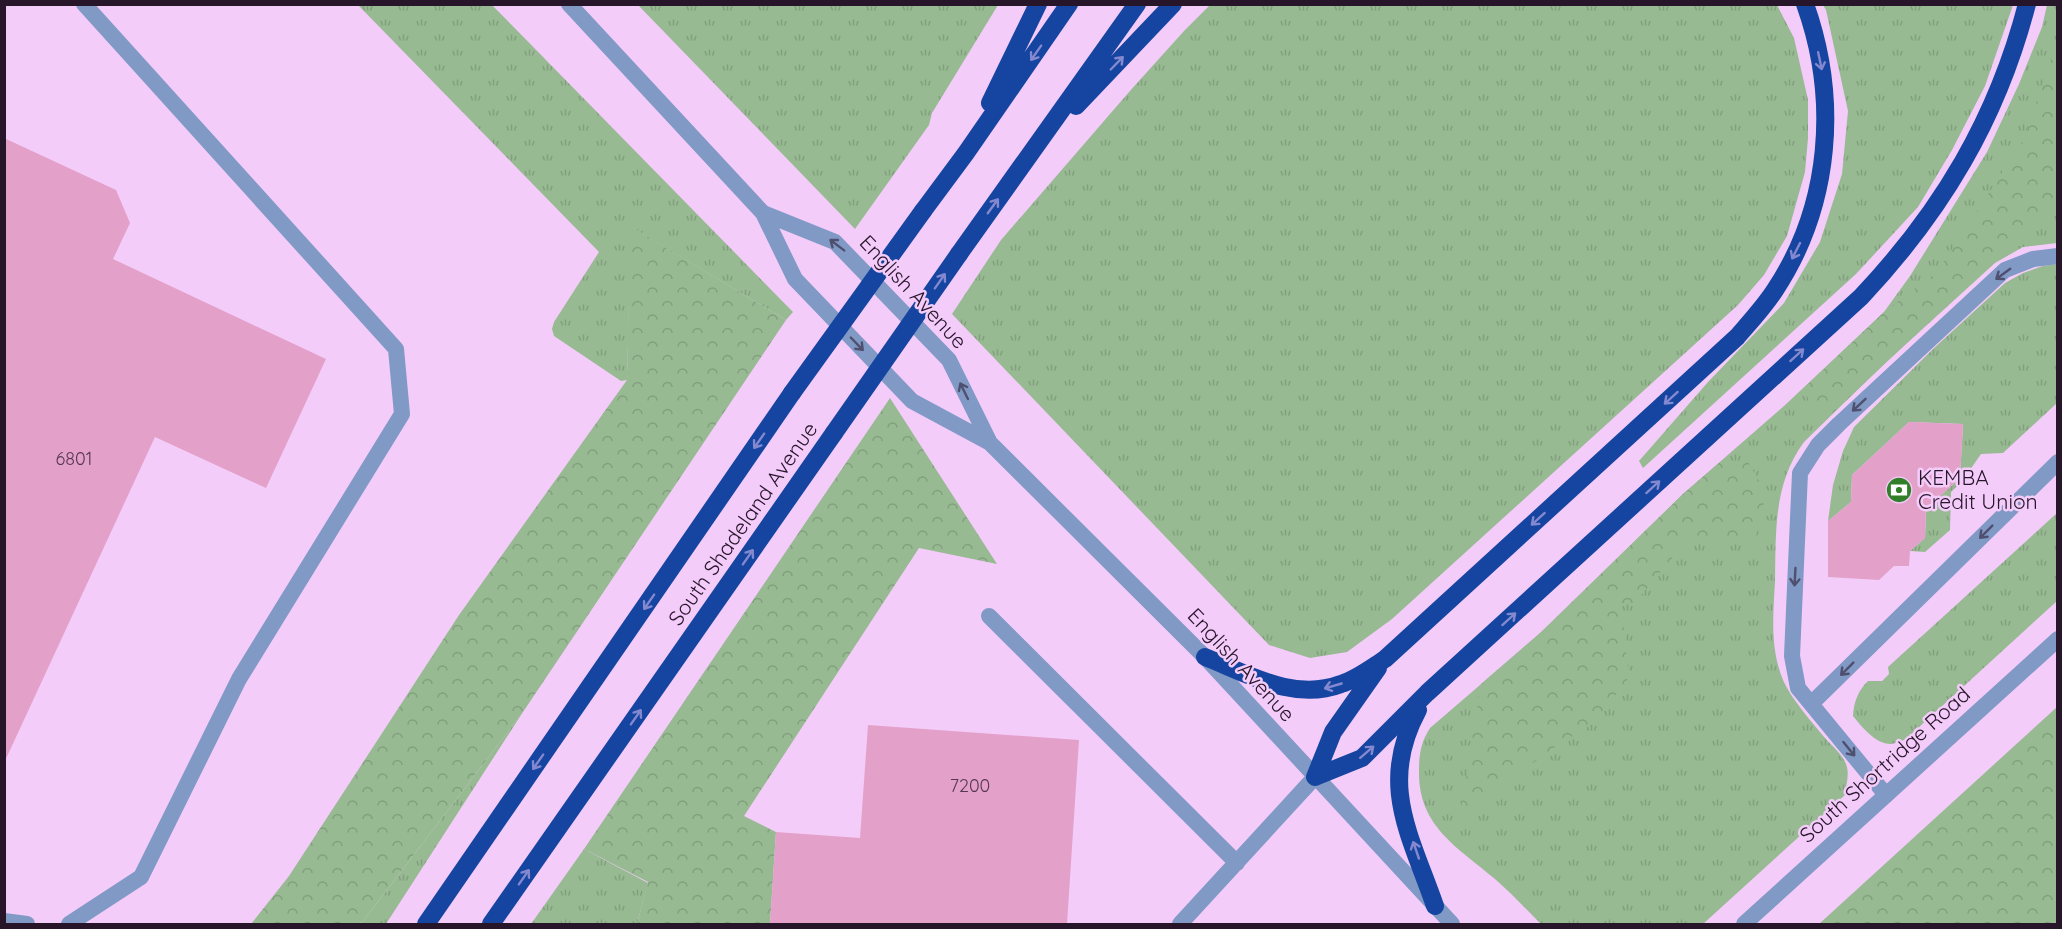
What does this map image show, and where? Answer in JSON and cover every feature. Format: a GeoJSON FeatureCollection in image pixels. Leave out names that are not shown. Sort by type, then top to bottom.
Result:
{"type":"FeatureCollection","features":[{"type":"Feature","properties":{"kind":"highway"},"geometry":{"type":"LineString","coordinates":[[966,153],[1038,4]]}},
{"type":"Feature","properties":{"kind":"highway"},"geometry":{"type":"LineString","coordinates":[[966,153],[1069,4]]}},
{"type":"Feature","properties":{"kind":"highway"},"geometry":{"type":"LineString","coordinates":[[1033,151],[1137,4]]}},
{"type":"Feature","properties":{"kind":"highway"},"geometry":{"type":"LineString","coordinates":[[1033,151],[1173,4]]}},
{"type":"Feature","properties":{"kind":"highway"},"geometry":{"type":"LineString","coordinates":[[1204,657],[1287,688],[1313,691],[1350,680],[1385,659],[1732,341],[1774,291],[1801,240],[1813,206],[1824,156],[1826,113],[1822,70],[1813,27],[1804,4]]}},
{"type":"Feature","properties":{"kind":"highway"},"geometry":{"type":"LineString","coordinates":[[1315,777],[1362,758],[1427,693],[1861,297],[1896,259],[1940,200],[1972,148],[2013,56],[2027,4]]}},
{"type":"Feature","properties":{"kind":"highway","name":"South Shadeland Avenue"},"geometry":{"type":"LineString","coordinates":[[491,924],[1033,151]]}},
{"type":"Feature","properties":{"kind":"highway","name":"South Shadeland Avenue"},"geometry":{"type":"LineString","coordinates":[[426,924],[792,393],[966,153]]}},
{"type":"Feature","properties":{"kind":"highway"},"geometry":{"type":"LineString","coordinates":[[1315,777],[1333,732],[1385,659]]}},
{"type":"Feature","properties":{"kind":"highway"},"geometry":{"type":"LineString","coordinates":[[1427,693],[1404,742],[1398,787],[1401,808],[1435,906]]}},
{"type":"Feature","properties":{"kind":"street"},"geometry":{"type":"LineString","coordinates":[[69,924],[141,877],[238,679],[402,414],[396,350],[84,4]]}},
{"type":"Feature","properties":{"kind":"street","name":"English Avenue"},"geometry":{"type":"LineString","coordinates":[[569,4],[763,213],[795,279],[912,401],[990,443],[1204,657],[1452,924]]}},
{"type":"Feature","properties":{"kind":"street","name":"English Avenue"},"geometry":{"type":"LineString","coordinates":[[763,213],[835,242],[949,360],[990,443]]}},
{"type":"Feature","properties":{"kind":"street"},"geometry":{"type":"LineString","coordinates":[[1886,795],[1798,688],[1792,656],[1800,472],[1818,445],[1839,424],[2005,270],[2033,259],[2058,256]]}},
{"type":"Feature","properties":{"kind":"street"},"geometry":{"type":"LineString","coordinates":[[1812,704],[2058,462]]}},
{"type":"Feature","properties":{"kind":"street"},"geometry":{"type":"LineString","coordinates":[[989,616],[1237,863]]}},
{"type":"Feature","properties":{"kind":"street","name":"South Shortridge Road"},"geometry":{"type":"LineString","coordinates":[[1744,924],[2058,639]]}},
{"type":"Feature","properties":{"kind":"street"},"geometry":{"type":"LineString","coordinates":[[1180,924],[1315,777]]}},
{"type":"Feature","properties":{"kind":"street"},"geometry":{"type":"LineString","coordinates":[[4,921],[27,924]]}},
{"type":"Feature","properties":{"kind":"green space"},"geometry":{"type":"Polygon","coordinates":[[[1211,4],[1777,5],[1794,38],[1808,100],[1805,172],[1787,236],[1764,275],[1738,305],[1392,619],[1347,652],[1310,658],[1269,645],[952,314],[1001,240],[1129,92],[1211,4]]]}},
{"type":"Feature","properties":{"kind":"green space"},"geometry":{"type":"Polygon","coordinates":[[[358,5],[492,5],[793,312],[786,320],[631,227],[627,380],[621,381],[554,336],[552,329],[554,322],[599,252],[358,5]]]}},
{"type":"Feature","properties":{"kind":"green space"},"geometry":{"type":"Polygon","coordinates":[[[638,5],[998,5],[932,113],[929,125],[855,229],[638,5]]]}},
{"type":"Feature","properties":{"kind":"green space"},"geometry":{"type":"Polygon","coordinates":[[[1823,5],[2013,5],[1985,86],[1952,150],[1918,207],[1856,274],[1643,468],[1639,461],[1708,382],[1784,303],[1820,242],[1842,174],[1848,111],[1823,5]]]}},
{"type":"Feature","properties":{"kind":"green space"},"geometry":{"type":"Polygon","coordinates":[[[2047,5],[2057,5],[2057,243],[2023,247],[1995,263],[1883,365],[1804,442],[1794,458],[1781,492],[1776,527],[1773,620],[1776,656],[1783,680],[1791,694],[1845,761],[1848,772],[1845,795],[1703,924],[1541,924],[1501,884],[1442,834],[1433,821],[1425,807],[1420,790],[1419,759],[1424,738],[1430,728],[1544,630],[1683,494],[1784,406],[1884,312],[1910,276],[1987,152],[2019,84],[2042,27],[2047,5]]]}},
{"type":"Feature","properties":{"kind":"green space"},"geometry":{"type":"Polygon","coordinates":[[[2057,42],[2057,199],[1822,423],[1803,389],[1884,312],[1937,272],[2023,141],[2057,42]]]}},
{"type":"Feature","properties":{"kind":"green space"},"geometry":{"type":"Polygon","coordinates":[[[630,226],[786,320],[523,712],[364,920],[359,924],[251,924],[289,876],[459,615],[627,380],[630,226]]]}},
{"type":"Feature","properties":{"kind":"green space"},"geometry":{"type":"Polygon","coordinates":[[[2057,264],[2057,403],[2003,453],[1981,454],[1963,480],[1951,492],[1950,530],[1925,552],[1910,551],[1925,538],[1926,509],[1960,478],[1963,424],[1909,422],[1852,475],[1851,502],[1828,521],[1833,485],[1843,451],[1854,427],[1933,349],[2005,283],[2023,273],[2057,264]]]}},
{"type":"Feature","properties":{"kind":"green space"},"geometry":{"type":"Polygon","coordinates":[[[890,398],[997,564],[919,548],[744,816],[776,832],[770,924],[637,924],[648,882],[584,849],[890,398]]]}},
{"type":"Feature","properties":{"kind":"green space"},"geometry":{"type":"Polygon","coordinates":[[[1748,462],[1766,493],[1755,541],[1688,539],[1632,606],[1621,603],[1629,677],[1596,722],[1559,744],[1489,795],[1459,822],[1481,684],[1541,632],[1683,494],[1719,463],[1748,462]]]}},
{"type":"Feature","properties":{"kind":"green space"},"geometry":{"type":"Polygon","coordinates":[[[2057,513],[2057,601],[1906,739],[1886,744],[1870,734],[1853,716],[1857,697],[1868,681],[1882,681],[1889,674],[1888,667],[2057,513]]]}},
{"type":"Feature","properties":{"kind":"green space"},"geometry":{"type":"Polygon","coordinates":[[[2057,707],[2057,924],[1819,924],[2057,707]]]}},
{"type":"Feature","properties":{"kind":"green space"},"geometry":{"type":"Polygon","coordinates":[[[523,712],[386,924],[359,924],[364,920],[523,712]]]}},
{"type":"Feature","properties":{"kind":"green space"},"geometry":{"type":"Polygon","coordinates":[[[584,849],[648,883],[637,924],[531,924],[584,849]]]}},
{"type":"Feature","properties":{"kind":"building"},"geometry":{"type":"Polygon","coordinates":[[[4,138],[116,190],[130,223],[113,259],[326,359],[266,488],[155,437],[4,763],[4,138]]]}},
{"type":"Feature","properties":{"kind":"building","name":"KEMBA Credit Union"},"geometry":{"type":"Polygon","coordinates":[[[1909,422],[1963,424],[1960,478],[1926,509],[1925,538],[1910,551],[1909,566],[1894,566],[1879,580],[1828,577],[1828,521],[1851,502],[1852,475],[1909,422]]]}},
{"type":"Feature","properties":{"kind":"building"},"geometry":{"type":"Polygon","coordinates":[[[868,725],[1079,740],[1067,924],[770,924],[776,832],[860,838],[868,725]]]}},
{"type":"Feature","properties":{"kind":"place","name":"KEMBA Credit Union"},"geometry":{"type":"Point","coordinates":[1899,490]}}]}
